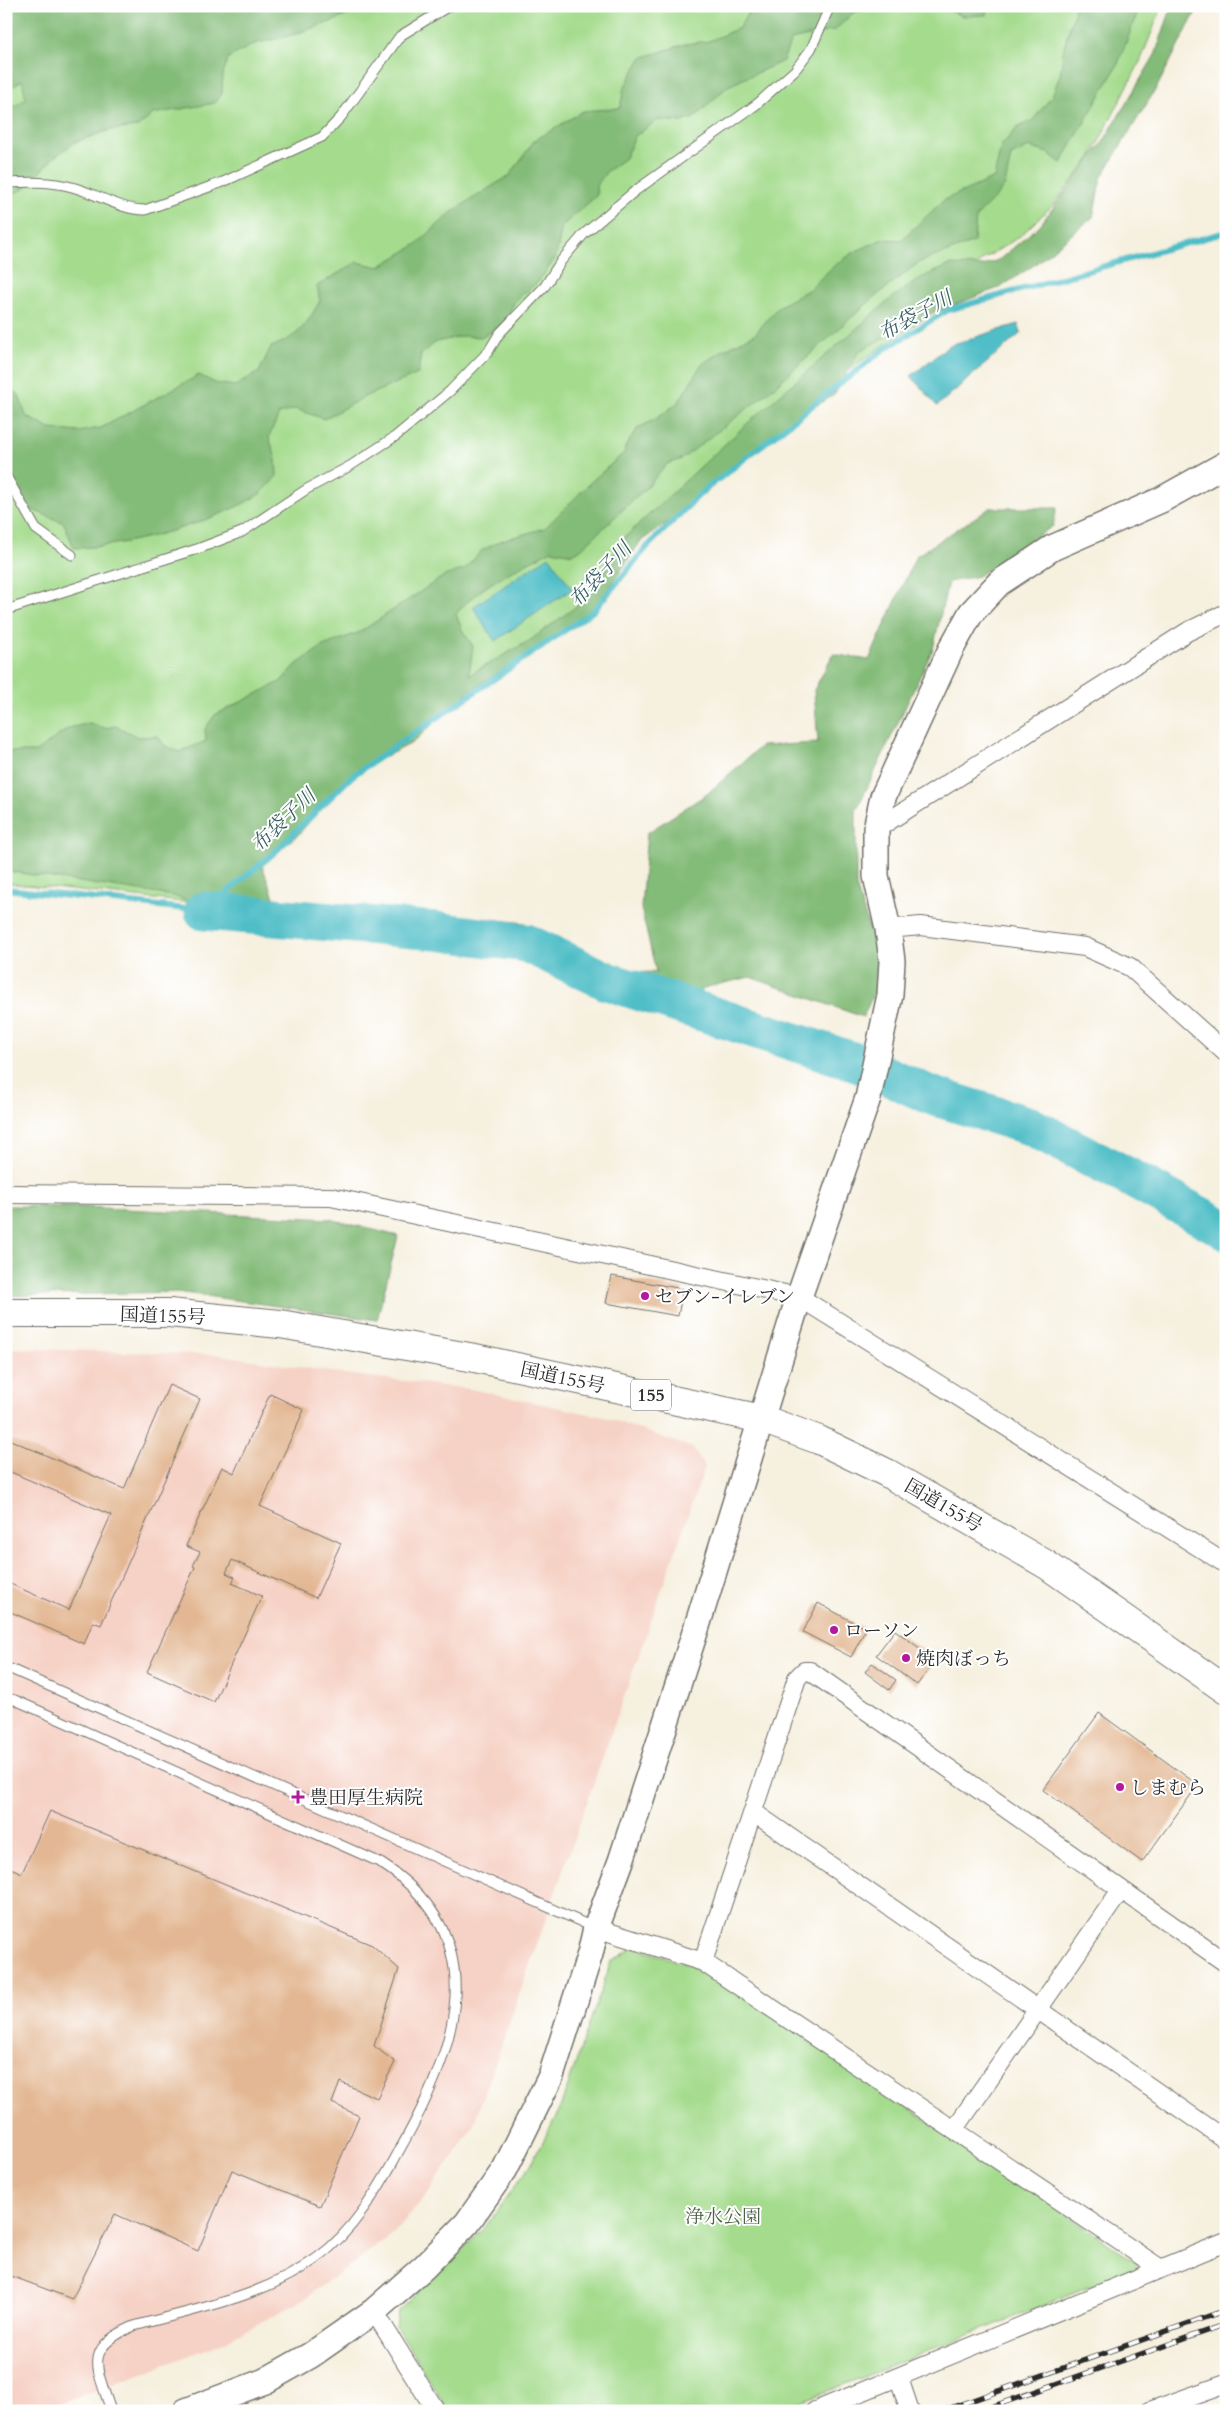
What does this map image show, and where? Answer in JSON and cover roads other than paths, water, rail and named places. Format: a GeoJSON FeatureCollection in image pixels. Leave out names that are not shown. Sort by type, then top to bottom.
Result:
{"type":"FeatureCollection","features":[{"type":"Feature","properties":{"kind":"highway","name":"国道155号"},"geometry":{"type":"LineString","coordinates":[[6,1313],[169,1313],[280,1324],[475,1358],[762,1419],[819,1440],[887,1473],[1046,1565],[1226,1690]]}},
{"type":"Feature","properties":{"kind":"street"},"geometry":{"type":"LineString","coordinates":[[186,2411],[265,2381],[311,2355],[374,2311],[424,2267],[467,2223],[505,2169],[550,2076],[590,1954],[596,1928],[627,1842],[799,1297],[868,1098],[890,995],[892,961],[888,930],[876,876],[876,829],[883,797],[951,649],[971,613],[999,583],[1052,548],[1161,500],[1226,464]]}},
{"type":"Feature","properties":{"kind":"street"},"geometry":{"type":"LineString","coordinates":[[876,829],[1187,632],[1226,613]]}},
{"type":"Feature","properties":{"kind":"street"},"geometry":{"type":"LineString","coordinates":[[888,930],[921,926],[1085,946],[1130,967],[1226,1053]]}},
{"type":"Feature","properties":{"kind":"street"},"geometry":{"type":"LineString","coordinates":[[6,1194],[331,1197],[799,1297],[1226,1564]]}},
{"type":"Feature","properties":{"kind":"street"},"geometry":{"type":"LineString","coordinates":[[703,1962],[797,1678],[804,1671],[810,1670],[1226,1963]]}},
{"type":"Feature","properties":{"kind":"street"},"geometry":{"type":"LineString","coordinates":[[753,1812],[1037,2011],[1226,2140]]}},
{"type":"Feature","properties":{"kind":"street"},"geometry":{"type":"LineString","coordinates":[[954,2130],[1121,1890]]}},
{"type":"Feature","properties":{"kind":"street"},"geometry":{"type":"LineString","coordinates":[[596,1928],[703,1962],[1161,2269]]}},
{"type":"Feature","properties":{"kind":"street"},"geometry":{"type":"LineString","coordinates":[[815,2411],[1226,2242]]}},
{"type":"Feature","properties":{"kind":"street"},"geometry":{"type":"LineString","coordinates":[[374,2311],[436,2411]]}},
{"type":"Feature","properties":{"kind":"street"},"geometry":{"type":"LineString","coordinates":[[899,2378],[910,2411]]}},
{"type":"Feature","properties":{"kind":"street"},"geometry":{"type":"LineString","coordinates":[[1150,2411],[1226,2384]]}},
{"type":"Feature","properties":{"kind":"lane"},"geometry":{"type":"LineString","coordinates":[[6,183],[38,182],[70,186],[132,210],[145,210],[223,182],[322,137],[347,110],[400,36],[449,6]]}},
{"type":"Feature","properties":{"kind":"lane"},"geometry":{"type":"LineString","coordinates":[[6,610],[200,548],[242,532],[307,488],[350,466],[396,436],[450,391],[488,352],[499,334],[545,286],[561,260],[584,234],[635,191],[757,104],[795,70],[811,49],[830,6]]}},
{"type":"Feature","properties":{"kind":"lane"},"geometry":{"type":"LineString","coordinates":[[6,476],[36,529],[72,555]]}},
{"type":"Feature","properties":{"kind":"lane"},"geometry":{"type":"LineString","coordinates":[[6,1667],[596,1928]]}},
{"type":"Feature","properties":{"kind":"lane"},"geometry":{"type":"LineString","coordinates":[[7,1699],[15,1700],[379,1862],[404,1879],[422,1896],[440,1923],[452,1955],[456,1992],[447,2043],[412,2129],[383,2180],[364,2208],[318,2257],[292,2275],[256,2291],[134,2326],[114,2335],[103,2345],[97,2361],[111,2411]]}},
{"type":"Feature","properties":{"kind":"water"},"geometry":{"type":"Polygon","coordinates":[[[1018,324],[1021,333],[937,406],[911,376],[950,345],[1018,324]]]}},
{"type":"Feature","properties":{"kind":"water"},"geometry":{"type":"Polygon","coordinates":[[[549,556],[572,589],[495,641],[473,607],[549,556]]]}},
{"type":"Feature","properties":{"kind":"waterway","name":"布袋子川"},"geometry":{"type":"LineString","coordinates":[[6,889],[204,911],[274,853],[352,776],[593,611],[647,547],[701,493],[883,350],[948,310],[1226,232]]}},
{"type":"Feature","properties":{"kind":"waterway"},"geometry":{"type":"LineString","coordinates":[[204,911],[436,931],[526,943],[607,981],[859,1063],[930,1095],[1030,1126],[1226,1230]]}},
{"type":"Feature","properties":{"kind":"railway"},"geometry":{"type":"LineString","coordinates":[[942,2411],[1226,2310]]}},
{"type":"Feature","properties":{"kind":"railway"},"geometry":{"type":"LineString","coordinates":[[980,2411],[1226,2324]]}},
{"type":"Feature","properties":{"kind":"place","name":"セブン-イレブン"},"geometry":{"type":"Point","coordinates":[645,1296]}},
{"type":"Feature","properties":{"kind":"place","name":"ローソン"},"geometry":{"type":"Point","coordinates":[834,1630]}},
{"type":"Feature","properties":{"kind":"place","name":"焼肉ぼっち"},"geometry":{"type":"Point","coordinates":[906,1658]}},
{"type":"Feature","properties":{"kind":"place","name":"しまむら"},"geometry":{"type":"Point","coordinates":[1120,1787]}},
{"type":"Feature","properties":{"kind":"place","name":"豊田厚生病院"},"geometry":{"type":"Point","coordinates":[298,1797]}},
{"type":"Feature","properties":{"kind":"park label","name":"浄水公園"},"geometry":{"type":"Point","coordinates":[723,2216]}}]}
